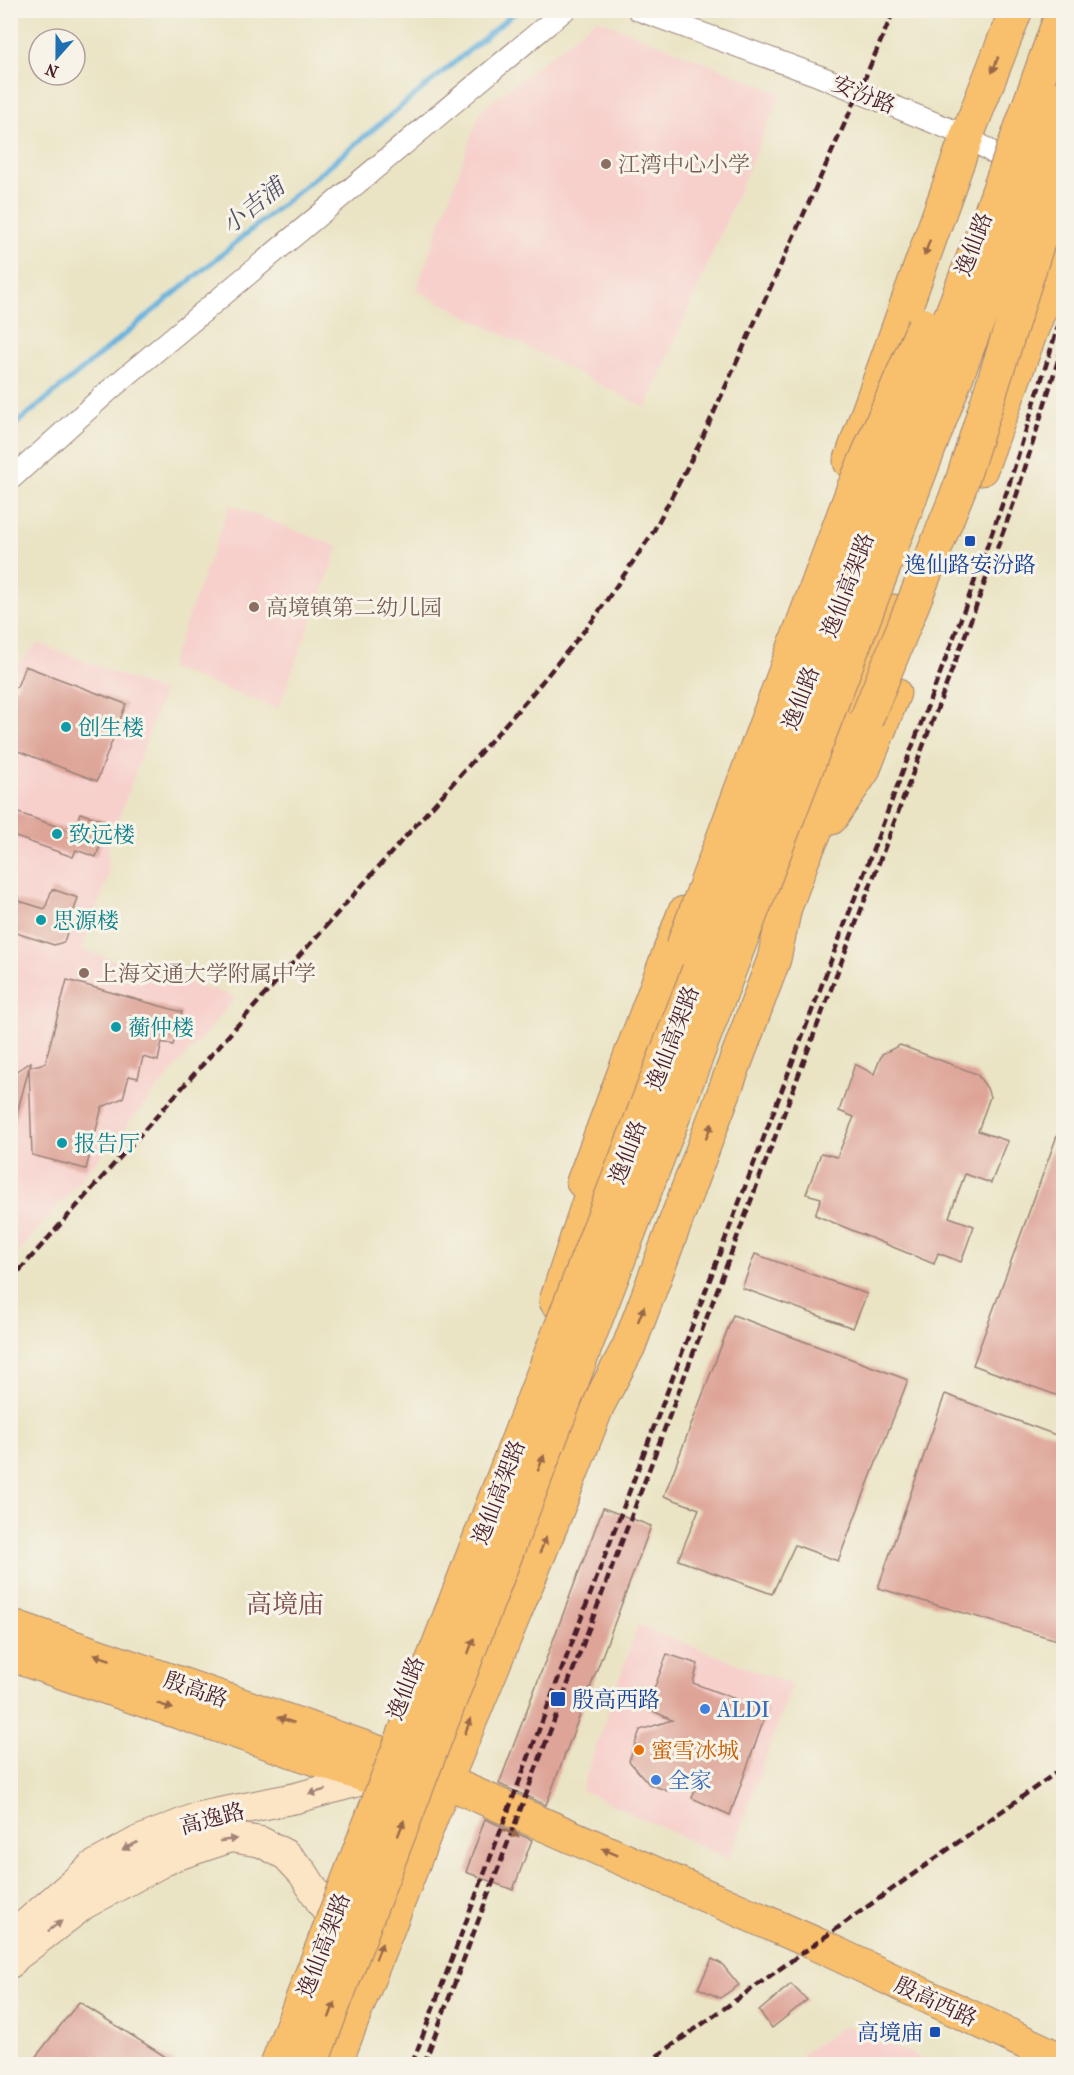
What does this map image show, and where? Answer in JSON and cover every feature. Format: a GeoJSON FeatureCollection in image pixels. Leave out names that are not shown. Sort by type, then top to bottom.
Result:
{"type":"FeatureCollection","features":[{"type":"Feature","properties":{"kind":"main road","name":"逸仙路"},"geometry":{"type":"LineString","coordinates":[[553,1313],[585,1175],[728,798],[967,136],[1016,10]]}},
{"type":"Feature","properties":{"kind":"main road","name":"逸仙路"},"geometry":{"type":"LineString","coordinates":[[262,2064],[325,1908],[449,1573],[553,1313],[610,1197],[1062,10]]}},
{"type":"Feature","properties":{"kind":"main road","name":"逸仙高架路"},"geometry":{"type":"LineString","coordinates":[[277,2064],[991,211],[1062,10]]}},
{"type":"Feature","properties":{"kind":"main road","name":"逸仙高架路"},"geometry":{"type":"LineString","coordinates":[[311,2064],[1064,96]]}},
{"type":"Feature","properties":{"kind":"main road"},"geometry":{"type":"LineString","coordinates":[[804,856],[866,720],[960,488],[1064,161]]}},
{"type":"Feature","properties":{"kind":"main road","name":"逸仙路"},"geometry":{"type":"LineString","coordinates":[[335,2064],[442,1790],[598,1405],[614,1310],[735,979],[785,908],[804,856],[831,760],[1062,209]]}},
{"type":"Feature","properties":{"kind":"main road"},"geometry":{"type":"LineString","coordinates":[[553,1313],[604,1155],[743,789],[853,489],[954,257],[991,211]]}},
{"type":"Feature","properties":{"kind":"main road","name":"逸仙路"},"geometry":{"type":"LineString","coordinates":[[804,856],[863,771],[957,536],[1030,334],[1064,250]]}},
{"type":"Feature","properties":{"kind":"main road"},"geometry":{"type":"LineString","coordinates":[[831,517],[843,586]]}},
{"type":"Feature","properties":{"kind":"main road","name":"殷高路"},"geometry":{"type":"LineString","coordinates":[[10,1625],[377,1765]]}},
{"type":"Feature","properties":{"kind":"main road","name":"殷高路"},"geometry":{"type":"LineString","coordinates":[[10,1653],[32,1662],[377,1765]]}},
{"type":"Feature","properties":{"kind":"main road","name":"殷高西路"},"geometry":{"type":"LineString","coordinates":[[377,1765],[816,1944],[1064,2061]]}},
{"type":"Feature","properties":{"kind":"main road","name":"殷高西路"},"geometry":{"type":"LineString","coordinates":[[442,1790],[730,1927],[1032,2064]]}},
{"type":"Feature","properties":{"kind":"street"},"geometry":{"type":"LineString","coordinates":[[10,480],[112,388],[565,10]]}},
{"type":"Feature","properties":{"kind":"street","name":"安汾路"},"geometry":{"type":"LineString","coordinates":[[638,10],[819,76],[967,136],[1020,170],[1041,204],[1062,209]]}},
{"type":"Feature","properties":{"kind":"street","name":"高逸路"},"geometry":{"type":"LineString","coordinates":[[10,1938],[92,1867],[139,1841],[199,1817],[296,1798],[377,1765]]}},
{"type":"Feature","properties":{"kind":"street","name":"高逸路"},"geometry":{"type":"LineString","coordinates":[[10,1963],[84,1904],[171,1857],[231,1837],[261,1842],[286,1855],[303,1873],[325,1908]]}},
{"type":"Feature","properties":{"kind":"shaded area","name":"江湾中心小学"},"geometry":{"type":"Polygon","coordinates":[[[597,19],[781,93],[646,408],[416,290],[481,110],[597,19]]]}},
{"type":"Feature","properties":{"kind":"shaded area","name":"高境镇第二幼儿园"},"geometry":{"type":"Polygon","coordinates":[[[230,505],[339,547],[278,709],[169,668],[230,505]]]}},
{"type":"Feature","properties":{"kind":"shaded area","name":"上海交通大学附属中学"},"geometry":{"type":"Polygon","coordinates":[[[38,643],[163,692],[108,850],[108,878],[81,950],[236,997],[11,1261],[10,673],[38,643]]]}},
{"type":"Feature","properties":{"kind":"shaded area"},"geometry":{"type":"Polygon","coordinates":[[[638,1625],[792,1685],[729,1859],[581,1790],[638,1625]]]}},
{"type":"Feature","properties":{"kind":"shaded area"},"geometry":{"type":"Polygon","coordinates":[[[845,2025],[934,2064],[788,2064],[845,2025]]]}},
{"type":"Feature","properties":{"kind":"building","name":"创生楼"},"geometry":{"type":"Polygon","coordinates":[[[25,666],[126,704],[97,781],[10,748],[10,731],[17,722],[10,716],[10,689],[17,687],[25,666]]]}},
{"type":"Feature","properties":{"kind":"building","name":"致远楼"},"geometry":{"type":"Polygon","coordinates":[[[10,810],[73,832],[80,813],[108,822],[96,857],[76,850],[73,857],[10,835],[10,810]]]}},
{"type":"Feature","properties":{"kind":"building","name":"思源楼"},"geometry":{"type":"Polygon","coordinates":[[[52,889],[78,898],[64,942],[54,945],[10,931],[10,898],[45,909],[52,889]]]}},
{"type":"Feature","properties":{"kind":"building","name":"蘅仲楼"},"geometry":{"type":"Polygon","coordinates":[[[67,980],[182,1012],[173,1045],[162,1042],[158,1061],[143,1057],[138,1078],[129,1076],[123,1098],[102,1107],[86,1169],[32,1155],[29,1068],[15,1121],[10,1120],[10,1075],[31,1062],[30,1067],[45,1063],[67,980]]]}},
{"type":"Feature","properties":{"kind":"building"},"geometry":{"type":"Polygon","coordinates":[[[900,1045],[977,1074],[987,1088],[990,1097],[978,1131],[1008,1141],[991,1183],[965,1174],[949,1217],[974,1226],[961,1262],[938,1253],[934,1264],[815,1215],[821,1198],[806,1194],[821,1153],[837,1157],[854,1117],[839,1111],[855,1064],[874,1074],[882,1054],[900,1045]]]}},
{"type":"Feature","properties":{"kind":"building"},"geometry":{"type":"Polygon","coordinates":[[[1062,1122],[1064,1123],[1064,1398],[973,1365],[1062,1122]]]}},
{"type":"Feature","properties":{"kind":"building"},"geometry":{"type":"Polygon","coordinates":[[[755,1254],[867,1294],[853,1328],[742,1288],[755,1254]]]}},
{"type":"Feature","properties":{"kind":"building"},"geometry":{"type":"Polygon","coordinates":[[[733,1315],[908,1380],[838,1561],[795,1545],[772,1594],[678,1560],[699,1509],[664,1496],[733,1315]]]}},
{"type":"Feature","properties":{"kind":"building"},"geometry":{"type":"Polygon","coordinates":[[[945,1394],[1064,1438],[1064,1642],[878,1588],[945,1394]]]}},
{"type":"Feature","properties":{"kind":"building","name":"殷高西路"},"geometry":{"type":"Polygon","coordinates":[[[603,1508],[651,1526],[546,1805],[499,1784],[603,1508]]]}},
{"type":"Feature","properties":{"kind":"building"},"geometry":{"type":"Polygon","coordinates":[[[667,1654],[698,1664],[693,1683],[767,1711],[730,1815],[692,1798],[699,1780],[668,1791],[649,1784],[629,1761],[640,1730],[672,1720],[647,1708],[667,1654]]]}},
{"type":"Feature","properties":{"kind":"building"},"geometry":{"type":"Polygon","coordinates":[[[485,1819],[532,1840],[513,1890],[466,1872],[485,1819]]]}},
{"type":"Feature","properties":{"kind":"building"},"geometry":{"type":"Polygon","coordinates":[[[712,1959],[722,1964],[739,1985],[720,1998],[698,1988],[712,1959]]]}},
{"type":"Feature","properties":{"kind":"building"},"geometry":{"type":"Polygon","coordinates":[[[791,1984],[807,2000],[772,2028],[759,2011],[791,1984]]]}},
{"type":"Feature","properties":{"kind":"building"},"geometry":{"type":"Polygon","coordinates":[[[79,2002],[177,2064],[30,2064],[79,2002]]]}},
{"type":"Feature","properties":{"kind":"waterway","name":"小吉浦"},"geometry":{"type":"LineString","coordinates":[[10,429],[518,10]]}},
{"type":"Feature","properties":{"kind":"railway"},"geometry":{"type":"LineString","coordinates":[[10,1281],[527,700],[593,620],[652,534],[700,443],[894,10]]}},
{"type":"Feature","properties":{"kind":"railway"},"geometry":{"type":"LineString","coordinates":[[412,2064],[966,605],[1007,491],[1064,307]]}},
{"type":"Feature","properties":{"kind":"railway"},"geometry":{"type":"LineString","coordinates":[[424,2064],[975,609],[1017,494],[1064,341]]}},
{"type":"Feature","properties":{"kind":"railway"},"geometry":{"type":"LineString","coordinates":[[646,2064],[1064,1767]]}},
{"type":"Feature","properties":{"kind":"place","name":"江湾中心小学"},"geometry":{"type":"Point","coordinates":[606,164]}},
{"type":"Feature","properties":{"kind":"place","name":"逸仙路安汾路"},"geometry":{"type":"Point","coordinates":[970,541]}},
{"type":"Feature","properties":{"kind":"place","name":"高境镇第二幼儿园"},"geometry":{"type":"Point","coordinates":[254,607]}},
{"type":"Feature","properties":{"kind":"place","name":"创生楼"},"geometry":{"type":"Point","coordinates":[66,727]}},
{"type":"Feature","properties":{"kind":"place","name":"致远楼"},"geometry":{"type":"Point","coordinates":[57,834]}},
{"type":"Feature","properties":{"kind":"place","name":"思源楼"},"geometry":{"type":"Point","coordinates":[41,920]}},
{"type":"Feature","properties":{"kind":"place","name":"上海交通大学附属中学"},"geometry":{"type":"Point","coordinates":[84,973]}},
{"type":"Feature","properties":{"kind":"place","name":"蘅仲楼"},"geometry":{"type":"Point","coordinates":[116,1027]}},
{"type":"Feature","properties":{"kind":"place","name":"报告厅"},"geometry":{"type":"Point","coordinates":[62,1143]}},
{"type":"Feature","properties":{"kind":"place","name":"殷高西路"},"geometry":{"type":"Point","coordinates":[558,1699]}},
{"type":"Feature","properties":{"kind":"place","name":"ALDI"},"geometry":{"type":"Point","coordinates":[705,1709]}},
{"type":"Feature","properties":{"kind":"place","name":"蜜雪冰城"},"geometry":{"type":"Point","coordinates":[639,1750]}},
{"type":"Feature","properties":{"kind":"place","name":"全家"},"geometry":{"type":"Point","coordinates":[656,1780]}},
{"type":"Feature","properties":{"kind":"place","name":"高境庙"},"geometry":{"type":"Point","coordinates":[935,2032]}},
{"type":"Feature","properties":{"kind":"district","name":"高境庙"},"geometry":{"type":"Point","coordinates":[285,1604]}}]}
